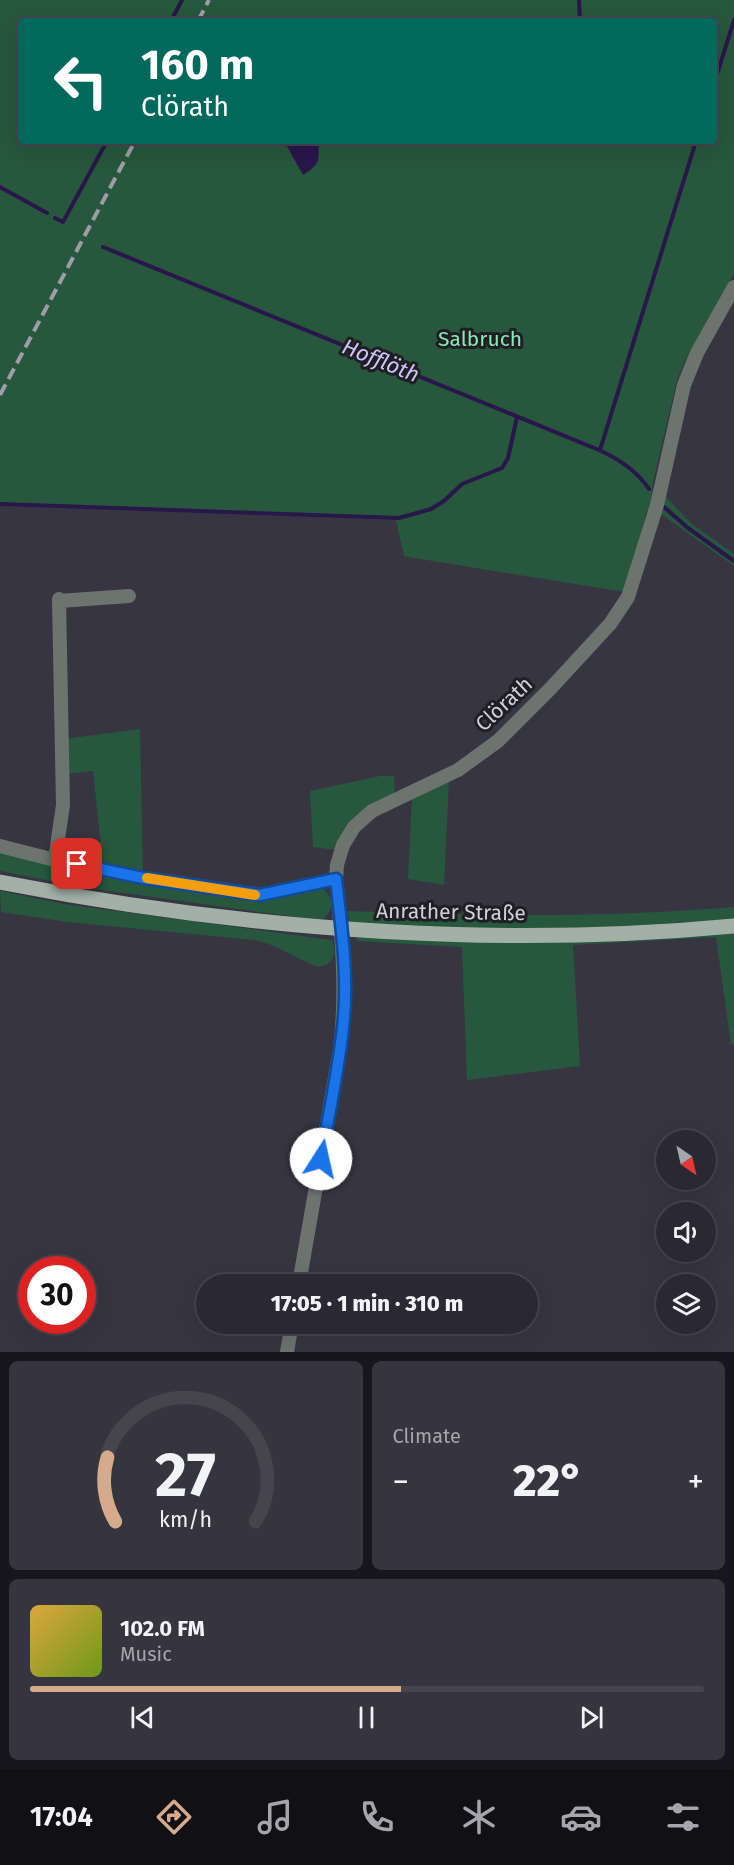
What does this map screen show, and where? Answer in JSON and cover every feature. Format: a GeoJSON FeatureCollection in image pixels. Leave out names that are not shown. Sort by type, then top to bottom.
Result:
{"type":"FeatureCollection","features":[{"type":"Feature","properties":{"kind":"main road","name":"Anrather Straße"},"geometry":{"type":"LineString","coordinates":[[0,882],[96,900],[268,923],[340,930],[473,935],[700,930],[734,926]]}},
{"type":"Feature","properties":{"kind":"street","name":"Clörath"},"geometry":{"type":"LineString","coordinates":[[300,1274],[340,1049],[345,983],[336,879],[337,865],[344,845],[354,827],[372,810],[458,770],[498,741],[610,624],[628,597],[655,509],[684,385],[697,352],[734,287]]}},
{"type":"Feature","properties":{"kind":"street"},"geometry":{"type":"LineString","coordinates":[[55,860],[63,804],[59,600],[129,596]]}},
{"type":"Feature","properties":{"kind":"street"},"geometry":{"type":"LineString","coordinates":[[0,846],[143,878],[260,895],[336,879]]}},
{"type":"Feature","properties":{"kind":"street"},"geometry":{"type":"LineString","coordinates":[[287,1352],[290,1334]]}},
{"type":"Feature","properties":{"kind":"green space","name":"Salbruch"},"geometry":{"type":"Polygon","coordinates":[[[0,0],[734,0],[734,274],[686,359],[677,380],[653,482],[651,504],[647,510],[625,592],[404,556],[396,520],[0,506],[0,0]]]}},
{"type":"Feature","properties":{"kind":"green space"},"geometry":{"type":"Polygon","coordinates":[[[663,494],[692,524],[734,554],[734,566],[661,514],[663,494]]]}},
{"type":"Feature","properties":{"kind":"green space"},"geometry":{"type":"Polygon","coordinates":[[[140,729],[143,874],[103,866],[93,771],[65,774],[64,739],[140,729]]]}},
{"type":"Feature","properties":{"kind":"green space"},"geometry":{"type":"Polygon","coordinates":[[[380,776],[394,776],[395,794],[336,850],[313,847],[310,791],[380,776]]]}},
{"type":"Feature","properties":{"kind":"green space"},"geometry":{"type":"Polygon","coordinates":[[[449,780],[444,885],[408,879],[412,797],[449,780]]]}},
{"type":"Feature","properties":{"kind":"green space"},"geometry":{"type":"Polygon","coordinates":[[[0,849],[211,892],[323,889],[331,900],[331,908],[323,919],[317,920],[81,887],[0,871],[0,849]]]}},
{"type":"Feature","properties":{"kind":"green space"},"geometry":{"type":"Polygon","coordinates":[[[0,891],[64,904],[332,940],[334,955],[326,965],[315,966],[269,944],[254,940],[67,922],[1,912],[0,891]]]}},
{"type":"Feature","properties":{"kind":"green space"},"geometry":{"type":"Polygon","coordinates":[[[734,907],[734,919],[598,928],[469,929],[350,923],[347,911],[541,915],[686,911],[734,907]]]}},
{"type":"Feature","properties":{"kind":"green space"},"geometry":{"type":"Polygon","coordinates":[[[734,932],[734,1043],[731,1045],[716,937],[573,945],[580,1066],[467,1080],[462,947],[356,941],[358,937],[734,932]]]}},
{"type":"Feature","properties":{"kind":"shaded area"},"geometry":{"type":"Polygon","coordinates":[[[286,144],[319,144],[318,161],[303,175],[286,144]]]}},
{"type":"Feature","properties":{"kind":"waterway"},"geometry":{"type":"LineString","coordinates":[[173,18],[182,0]]}},
{"type":"Feature","properties":{"kind":"waterway"},"geometry":{"type":"LineString","coordinates":[[579,0],[580,18]]}},
{"type":"Feature","properties":{"kind":"waterway"},"geometry":{"type":"LineString","coordinates":[[717,74],[734,20]]}},
{"type":"Feature","properties":{"kind":"waterway"},"geometry":{"type":"LineString","coordinates":[[55,218],[63,222],[105,144]]}},
{"type":"Feature","properties":{"kind":"waterway"},"geometry":{"type":"LineString","coordinates":[[600,450],[695,144]]}},
{"type":"Feature","properties":{"kind":"waterway","name":"Hofflöth"},"geometry":{"type":"LineString","coordinates":[[0,187],[47,213]]}},
{"type":"Feature","properties":{"kind":"waterway","name":"Hofflöth"},"geometry":{"type":"LineString","coordinates":[[103,247],[599,450],[627,466],[649,489]]}},
{"type":"Feature","properties":{"kind":"waterway"},"geometry":{"type":"LineString","coordinates":[[0,504],[399,518],[431,509],[444,501],[462,484],[502,468],[508,458],[517,417]]}},
{"type":"Feature","properties":{"kind":"waterway","name":"Hofflöth"},"geometry":{"type":"LineString","coordinates":[[664,507],[688,528],[734,561]]}},
{"type":"Feature","properties":{"kind":"railway"},"geometry":{"type":"LineString","coordinates":[[200,18],[209,0]]}},
{"type":"Feature","properties":{"kind":"railway"},"geometry":{"type":"LineString","coordinates":[[0,395],[133,144]]}},
{"type":"Feature","properties":{"kind":"slow traffic"},"geometry":{"type":"LineString","coordinates":[[147,878],[255,895]]}},
{"type":"Feature","properties":{"kind":"route"},"geometry":{"type":"LineString","coordinates":[[77,864],[143,878],[260,895],[336,879],[345,983],[344,1016],[321,1159]]}}]}
